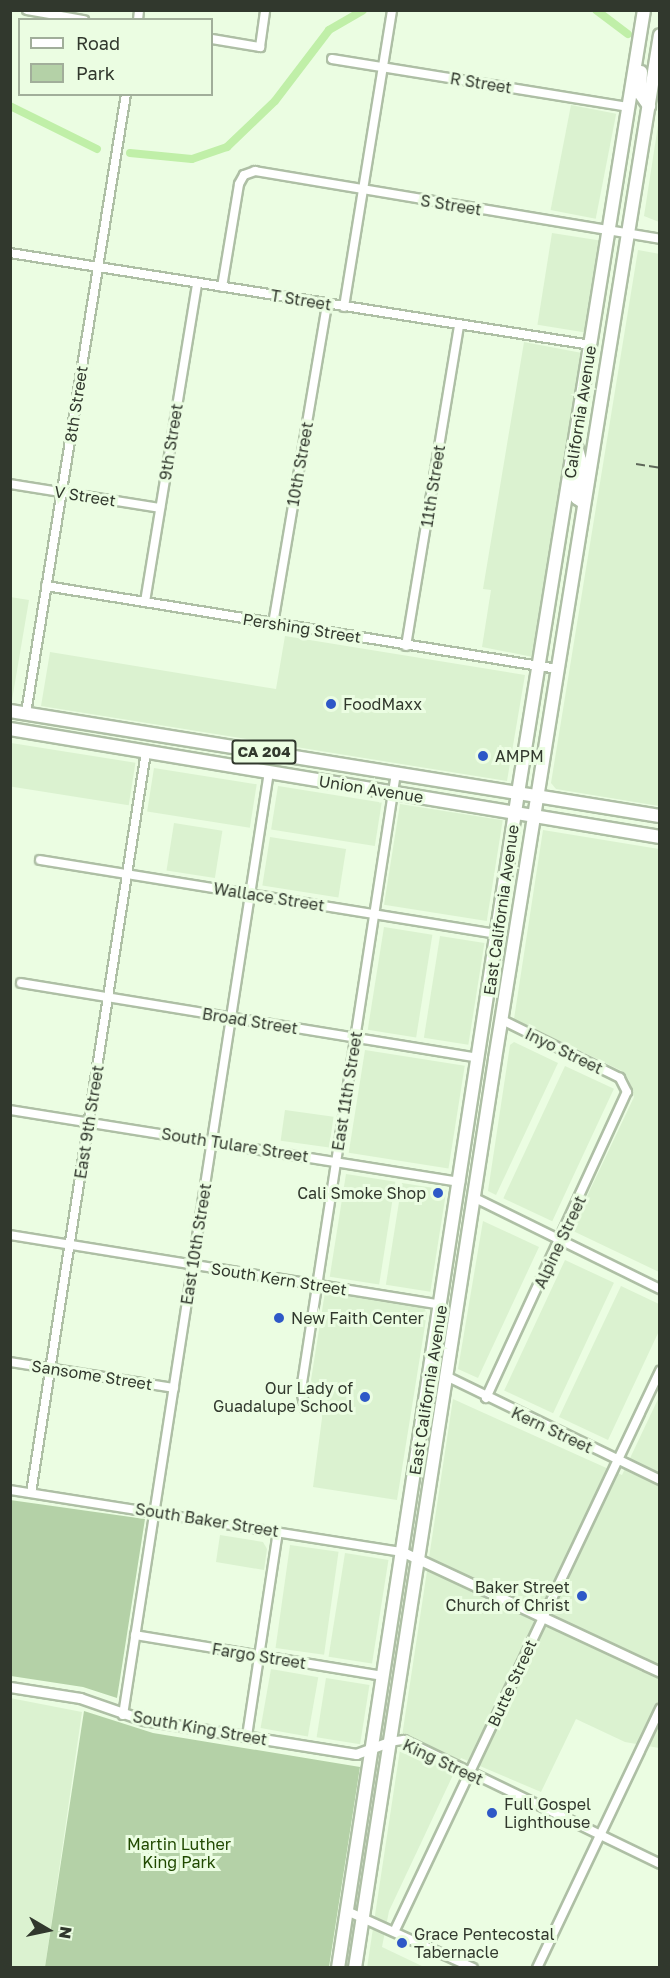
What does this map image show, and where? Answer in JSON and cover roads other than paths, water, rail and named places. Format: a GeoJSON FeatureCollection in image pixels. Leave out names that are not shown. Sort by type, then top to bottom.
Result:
{"type":"FeatureCollection","features":[{"type":"Feature","properties":{"kind":"main road","name":"California Avenue"},"geometry":{"type":"LineString","coordinates":[[516,812],[644,10]]}},
{"type":"Feature","properties":{"kind":"main road","name":"California Avenue"},"geometry":{"type":"LineString","coordinates":[[536,816],[641,152],[654,107],[660,35]]}},
{"type":"Feature","properties":{"kind":"main road"},"geometry":{"type":"LineString","coordinates":[[636,64],[641,69],[642,101],[654,107]]}},
{"type":"Feature","properties":{"kind":"main road"},"geometry":{"type":"LineString","coordinates":[[629,107],[638,115],[637,134],[641,152]]}},
{"type":"Feature","properties":{"kind":"main road"},"geometry":{"type":"LineString","coordinates":[[591,345],[600,350],[598,376],[602,388]]}},
{"type":"Feature","properties":{"kind":"main road"},"geometry":{"type":"LineString","coordinates":[[575,445],[580,463],[577,498],[584,502]]}},
{"type":"Feature","properties":{"kind":"main road","name":"Union Avenue"},"geometry":{"type":"LineString","coordinates":[[10,711],[660,816]]}},
{"type":"Feature","properties":{"kind":"main road"},"geometry":{"type":"LineString","coordinates":[[10,720],[26,713]]}},
{"type":"Feature","properties":{"kind":"main road","name":"Union Avenue"},"geometry":{"type":"LineString","coordinates":[[10,729],[660,837]]}},
{"type":"Feature","properties":{"kind":"main road","name":"East California Avenue"},"geometry":{"type":"LineString","coordinates":[[338,1968],[516,812]]}},
{"type":"Feature","properties":{"kind":"main road","name":"East California Avenue"},"geometry":{"type":"LineString","coordinates":[[355,1968],[389,1742],[420,1559],[473,1197],[536,816]]}},
{"type":"Feature","properties":{"kind":"main road"},"geometry":{"type":"LineString","coordinates":[[494,964],[500,976],[495,1017],[502,1020]]}},
{"type":"Feature","properties":{"kind":"main road"},"geometry":{"type":"LineString","coordinates":[[479,1058],[485,1065],[486,1117]]}},
{"type":"Feature","properties":{"kind":"main road"},"geometry":{"type":"LineString","coordinates":[[467,1136],[468,1189],[473,1197]]}},
{"type":"Feature","properties":{"kind":"main road"},"geometry":{"type":"LineString","coordinates":[[441,1305],[446,1310],[448,1361]]}},
{"type":"Feature","properties":{"kind":"street"},"geometry":{"type":"LineString","coordinates":[[27,10],[73,18]]}},
{"type":"Feature","properties":{"kind":"street"},"geometry":{"type":"LineString","coordinates":[[213,39],[260,47],[266,10]]}},
{"type":"Feature","properties":{"kind":"street"},"geometry":{"type":"LineString","coordinates":[[344,307],[392,10]]}},
{"type":"Feature","properties":{"kind":"street","name":"R Street"},"geometry":{"type":"LineString","coordinates":[[332,59],[629,107]]}},
{"type":"Feature","properties":{"kind":"street","name":"8th Street"},"geometry":{"type":"LineString","coordinates":[[26,713],[126,96]]}},
{"type":"Feature","properties":{"kind":"street","name":"S Street"},"geometry":{"type":"LineString","coordinates":[[222,287],[244,175],[255,171],[363,191],[660,239]]}},
{"type":"Feature","properties":{"kind":"street","name":"T Street"},"geometry":{"type":"LineString","coordinates":[[10,253],[459,326],[591,345]]}},
{"type":"Feature","properties":{"kind":"street","name":"9th Street"},"geometry":{"type":"LineString","coordinates":[[145,602],[197,283]]}},
{"type":"Feature","properties":{"kind":"street","name":"10th Street"},"geometry":{"type":"LineString","coordinates":[[273,624],[327,304]]}},
{"type":"Feature","properties":{"kind":"street","name":"11th Street"},"geometry":{"type":"LineString","coordinates":[[406,646],[459,326]]}},
{"type":"Feature","properties":{"kind":"street","name":"V Street"},"geometry":{"type":"LineString","coordinates":[[10,484],[160,508]]}},
{"type":"Feature","properties":{"kind":"street","name":"Pershing Street"},"geometry":{"type":"LineString","coordinates":[[46,585],[406,646],[558,669]]}},
{"type":"Feature","properties":{"kind":"street","name":"East 9th Street"},"geometry":{"type":"LineString","coordinates":[[31,1492],[146,752]]}},
{"type":"Feature","properties":{"kind":"street","name":"East 10th Street"},"geometry":{"type":"LineString","coordinates":[[123,1715],[269,772]]}},
{"type":"Feature","properties":{"kind":"street","name":"East 11th Street"},"geometry":{"type":"LineString","coordinates":[[305,1408],[301,1390],[396,773]]}},
{"type":"Feature","properties":{"kind":"street","name":"Wallace Street"},"geometry":{"type":"LineString","coordinates":[[40,860],[498,934]]}},
{"type":"Feature","properties":{"kind":"street","name":"Broad Street"},"geometry":{"type":"LineString","coordinates":[[21,984],[479,1058]]}},
{"type":"Feature","properties":{"kind":"street","name":"Inyo Street"},"geometry":{"type":"LineString","coordinates":[[502,1020],[625,1083]]}},
{"type":"Feature","properties":{"kind":"street","name":"Alpine Street"},"geometry":{"type":"LineString","coordinates":[[486,1398],[627,1098],[625,1083]]}},
{"type":"Feature","properties":{"kind":"street","name":"South Tulare Street"},"geometry":{"type":"LineString","coordinates":[[10,1110],[460,1182]]}},
{"type":"Feature","properties":{"kind":"street"},"geometry":{"type":"LineString","coordinates":[[473,1197],[660,1289]]}},
{"type":"Feature","properties":{"kind":"street","name":"South Kern Street"},"geometry":{"type":"LineString","coordinates":[[10,1235],[441,1305]]}},
{"type":"Feature","properties":{"kind":"street","name":"Sansome Street"},"geometry":{"type":"LineString","coordinates":[[10,1362],[174,1388]]}},
{"type":"Feature","properties":{"kind":"street","name":"Butte Street"},"geometry":{"type":"LineString","coordinates":[[395,1930],[660,1371]]}},
{"type":"Feature","properties":{"kind":"street","name":"Kern Street"},"geometry":{"type":"LineString","coordinates":[[446,1376],[486,1398],[660,1480]]}},
{"type":"Feature","properties":{"kind":"street","name":"South Baker Street"},"geometry":{"type":"LineString","coordinates":[[10,1490],[403,1552]]}},
{"type":"Feature","properties":{"kind":"street"},"geometry":{"type":"LineString","coordinates":[[247,1736],[278,1532]]}},
{"type":"Feature","properties":{"kind":"street"},"geometry":{"type":"LineString","coordinates":[[403,1552],[660,1672]]}},
{"type":"Feature","properties":{"kind":"street","name":"Fargo Street"},"geometry":{"type":"LineString","coordinates":[[135,1635],[384,1676]]}},
{"type":"Feature","properties":{"kind":"street","name":"South King Street"},"geometry":{"type":"LineString","coordinates":[[10,1687],[80,1698],[123,1715],[356,1754],[389,1742]]}},
{"type":"Feature","properties":{"kind":"street"},"geometry":{"type":"LineString","coordinates":[[537,1968],[660,1709]]}},
{"type":"Feature","properties":{"kind":"street","name":"King Street"},"geometry":{"type":"LineString","coordinates":[[389,1742],[404,1740],[469,1774],[660,1864]]}},
{"type":"Feature","properties":{"kind":"street"},"geometry":{"type":"LineString","coordinates":[[347,1911],[395,1930],[473,1968]]}},
{"type":"Feature","properties":{"kind":"waterway"},"geometry":{"type":"LineString","coordinates":[[130,153],[192,159],[227,147],[275,101],[329,30],[363,10]]}},
{"type":"Feature","properties":{"kind":"waterway"},"geometry":{"type":"LineString","coordinates":[[596,10],[628,34]]}},
{"type":"Feature","properties":{"kind":"waterway"},"geometry":{"type":"LineString","coordinates":[[10,106],[97,149]]}},
{"type":"Feature","properties":{"kind":"railway"},"geometry":{"type":"LineString","coordinates":[[636,464],[660,468]]}},
{"type":"Feature","properties":{"kind":"place","name":"FoodMaxx"},"geometry":{"type":"Point","coordinates":[331,704]}},
{"type":"Feature","properties":{"kind":"place","name":"AMPM"},"geometry":{"type":"Point","coordinates":[483,756]}},
{"type":"Feature","properties":{"kind":"place","name":"Cali Smoke Shop"},"geometry":{"type":"Point","coordinates":[438,1193]}},
{"type":"Feature","properties":{"kind":"place","name":"New Faith Center"},"geometry":{"type":"Point","coordinates":[279,1318]}},
{"type":"Feature","properties":{"kind":"place","name":"Our Lady of Guadalupe School"},"geometry":{"type":"Point","coordinates":[365,1397]}},
{"type":"Feature","properties":{"kind":"place","name":"Baker Street Church of Christ"},"geometry":{"type":"Point","coordinates":[582,1596]}},
{"type":"Feature","properties":{"kind":"place","name":"Full Gospel Lighthouse"},"geometry":{"type":"Point","coordinates":[492,1813]}},
{"type":"Feature","properties":{"kind":"place","name":"Grace Pentecostal Tabernacle"},"geometry":{"type":"Point","coordinates":[402,1943]}},
{"type":"Feature","properties":{"kind":"park label","name":"Martin Luther King Park"},"geometry":{"type":"Point","coordinates":[179,1853]}}]}
